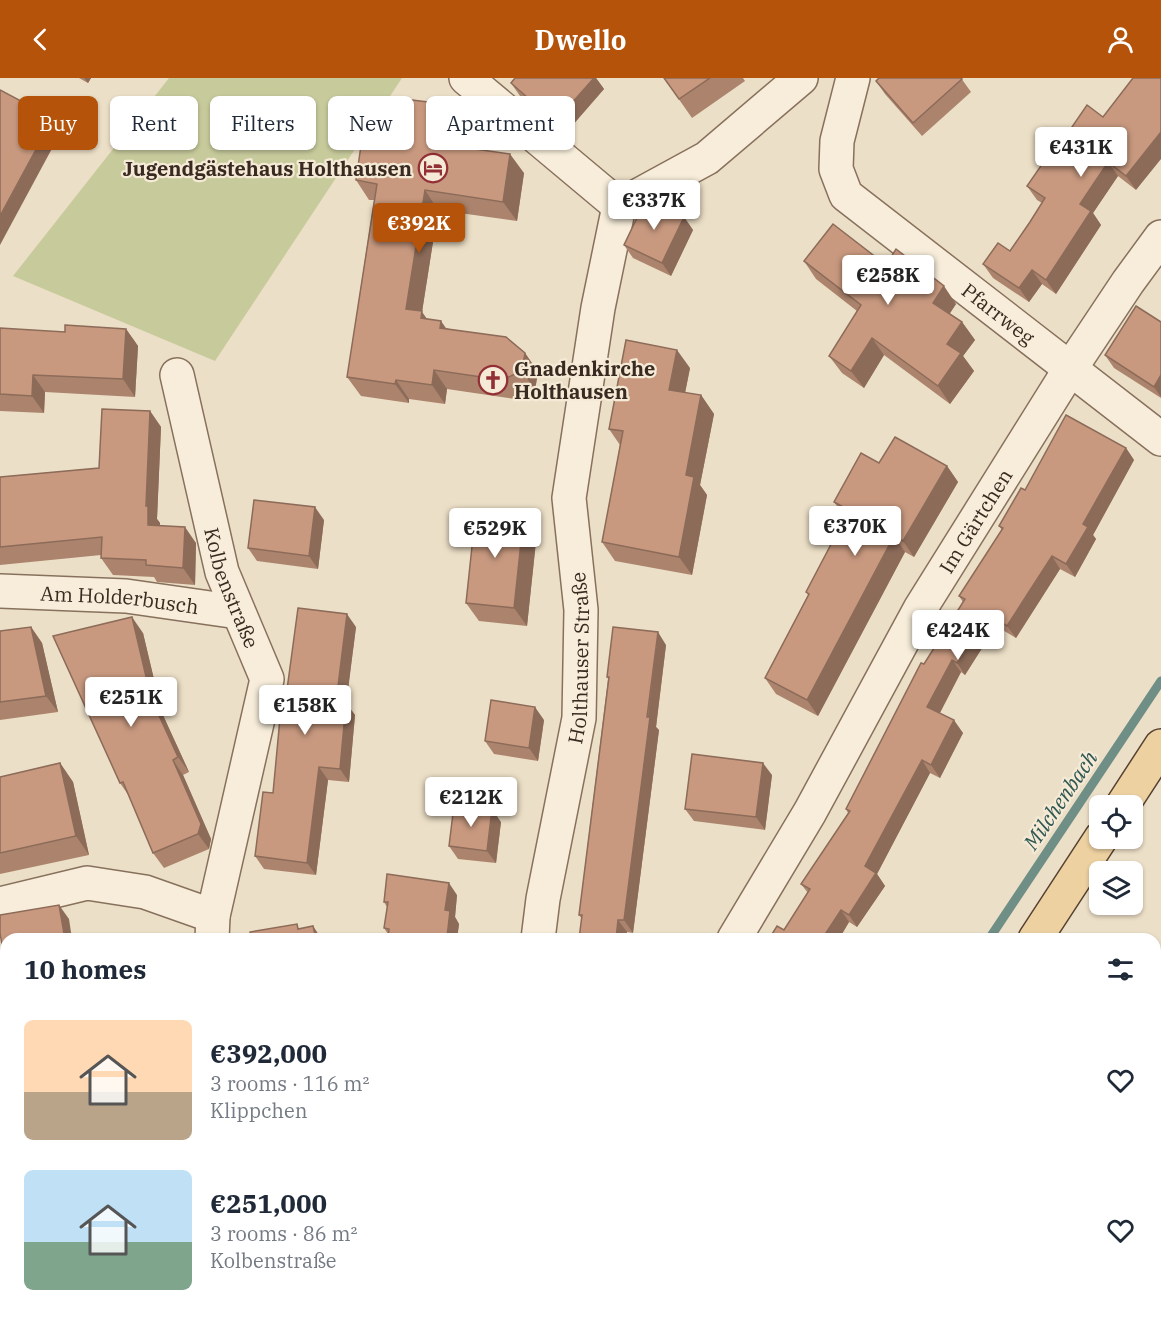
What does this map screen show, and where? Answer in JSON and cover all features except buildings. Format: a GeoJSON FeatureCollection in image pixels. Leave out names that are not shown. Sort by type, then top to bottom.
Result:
{"type":"FeatureCollection","features":[{"type":"Feature","properties":{"kind":"main road"},"geometry":{"type":"LineString","coordinates":[[1129,795],[1161,746]]}},
{"type":"Feature","properties":{"kind":"main road"},"geometry":{"type":"LineString","coordinates":[[1039,933],[1094,849]]}},
{"type":"Feature","properties":{"kind":"street"},"geometry":{"type":"LineString","coordinates":[[466,78],[618,206],[707,158],[801,78]]}},
{"type":"Feature","properties":{"kind":"street","name":"Pfarrweg"},"geometry":{"type":"LineString","coordinates":[[853,78],[837,141],[836,169],[846,195],[1161,440]]}},
{"type":"Feature","properties":{"kind":"street","name":"Holthauser Straße"},"geometry":{"type":"LineString","coordinates":[[539,933],[543,899],[579,718],[581,610],[569,498],[598,308],[618,206]]}},
{"type":"Feature","properties":{"kind":"street","name":"Im Gärtchen"},"geometry":{"type":"LineString","coordinates":[[738,933],[810,812],[920,609],[1070,369],[1161,237]]}},
{"type":"Feature","properties":{"kind":"street","name":"Kolbenstraße"},"geometry":{"type":"LineString","coordinates":[[177,375],[222,572],[267,679],[212,928]]}},
{"type":"Feature","properties":{"kind":"street","name":"Am Holderbusch"},"geometry":{"type":"LineString","coordinates":[[0,591],[126,596],[238,612]]}},
{"type":"Feature","properties":{"kind":"street"},"geometry":{"type":"LineString","coordinates":[[0,904],[87,883],[145,892],[212,928]]}},
{"type":"Feature","properties":{"kind":"green space"},"geometry":{"type":"Polygon","coordinates":[[[169,78],[402,78],[390,96],[328,96],[328,150],[354,150],[215,361],[13,276],[112,150],[198,150],[198,96],[155,96],[169,78]]]}},
{"type":"Feature","properties":{"kind":"waterway","name":"Milchenbach"},"geometry":{"type":"LineString","coordinates":[[993,933],[1161,681]]}},
{"type":"Feature","properties":{"kind":"place","name":"Jugendgästehaus Holthausen"},"geometry":{"type":"Point","coordinates":[433,168]}},
{"type":"Feature","properties":{"kind":"place","name":"Gnadenkirche Holthausen"},"geometry":{"type":"Point","coordinates":[493,380]}}]}
